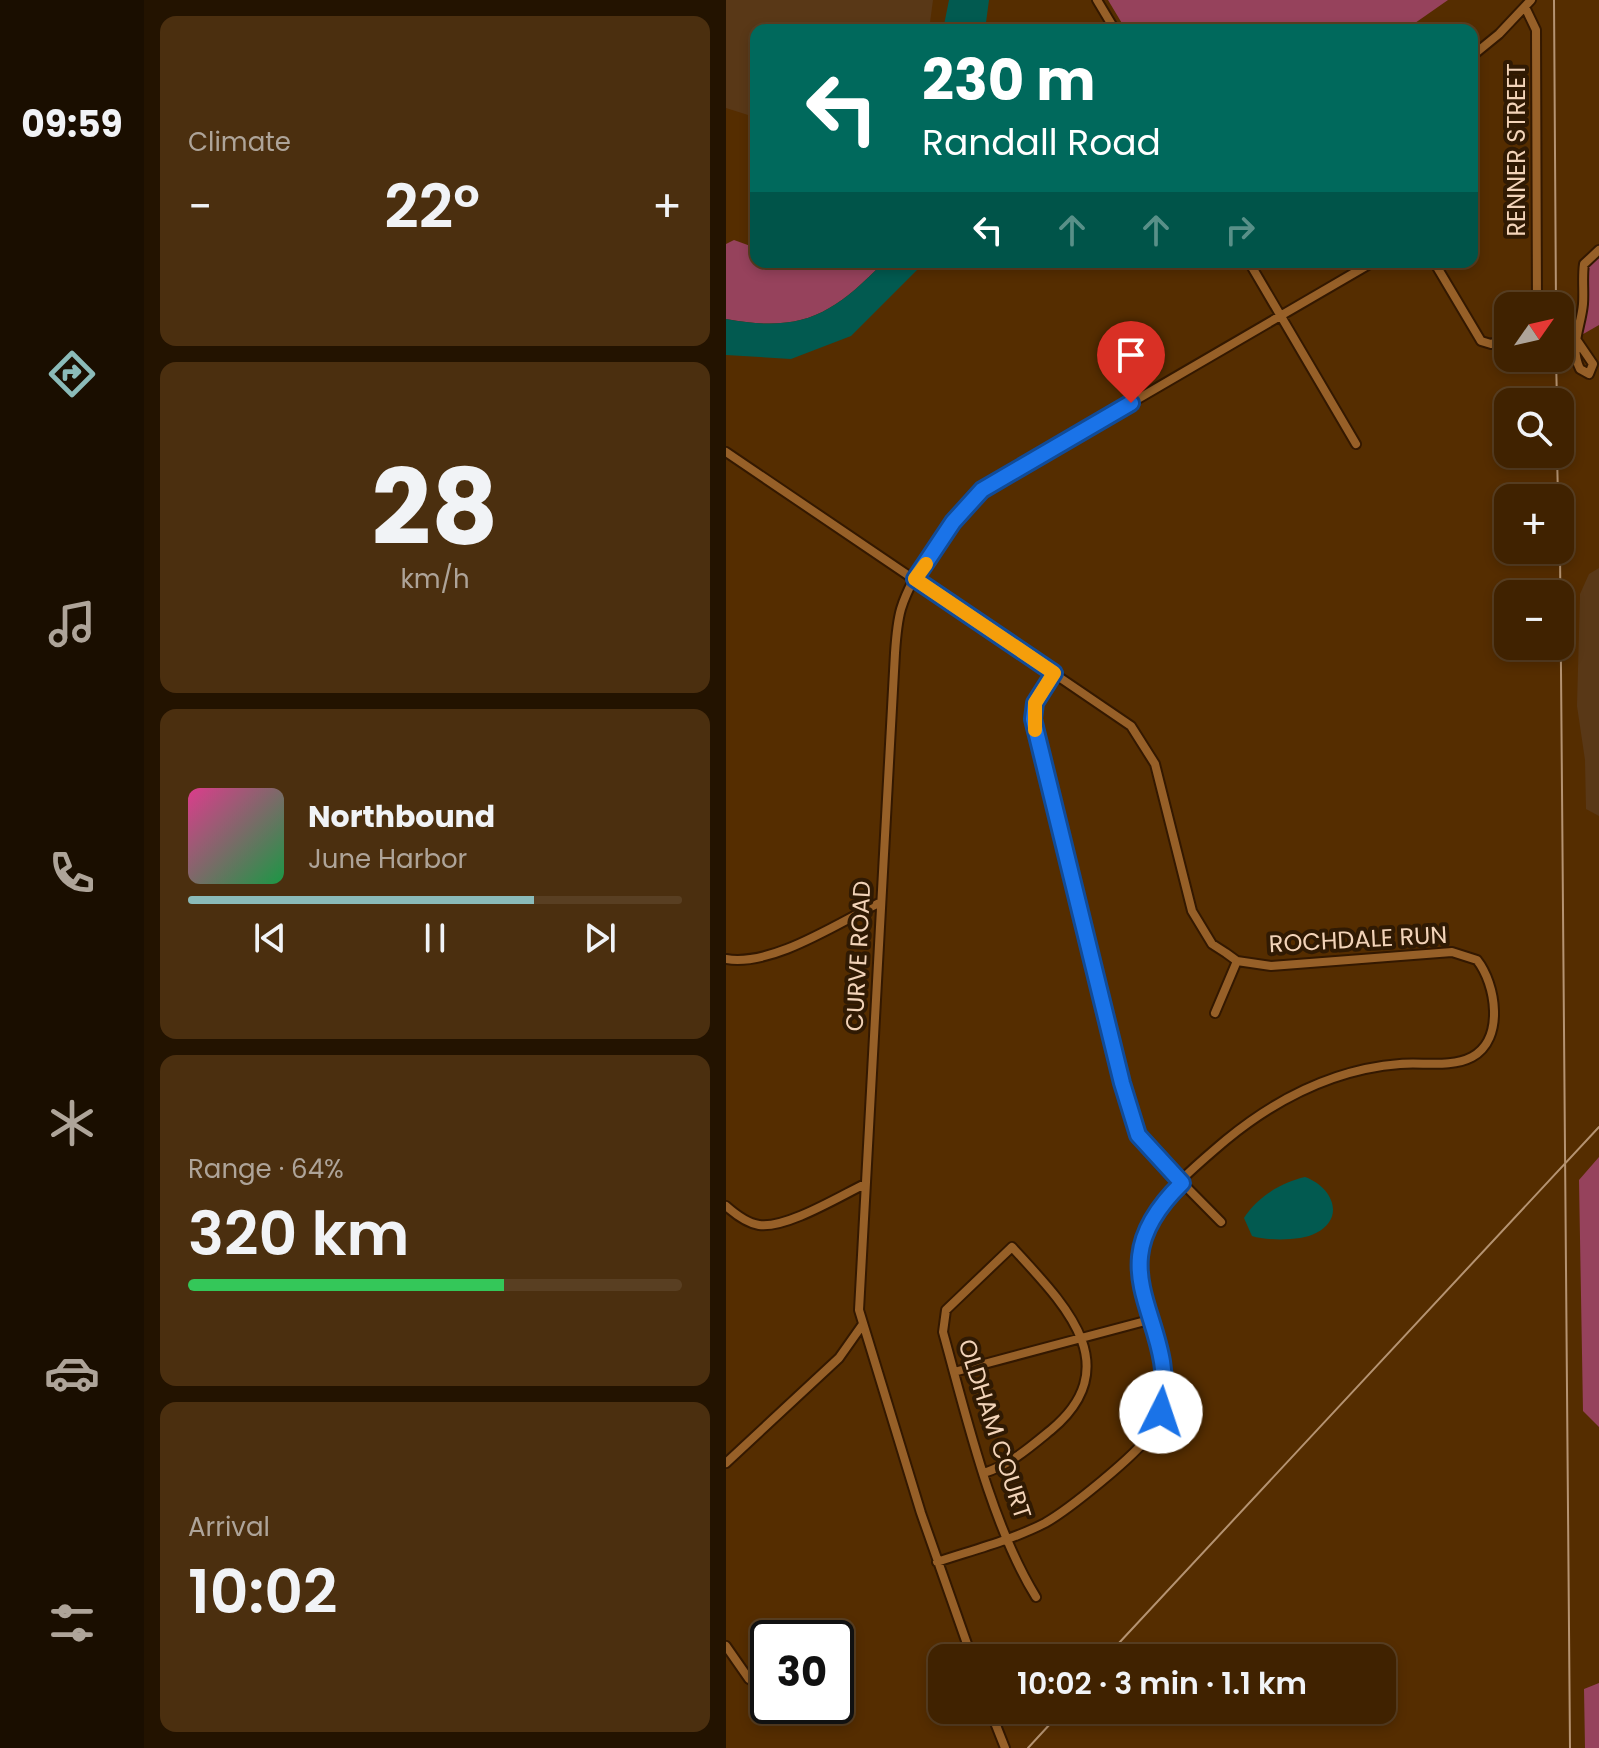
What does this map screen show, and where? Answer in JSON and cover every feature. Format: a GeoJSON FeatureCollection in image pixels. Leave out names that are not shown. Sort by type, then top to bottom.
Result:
{"type":"FeatureCollection","features":[{"type":"Feature","properties":{"kind":"street"},"geometry":{"type":"LineString","coordinates":[[1097,0],[1111,24]]}},
{"type":"Feature","properties":{"kind":"street"},"geometry":{"type":"LineString","coordinates":[[1478,50],[1528,3]]}},
{"type":"Feature","properties":{"kind":"street","name":"RENNER STREET"},"geometry":{"type":"LineString","coordinates":[[1528,3],[1536,30],[1537,292]]}},
{"type":"Feature","properties":{"kind":"street"},"geometry":{"type":"LineString","coordinates":[[1576,339],[1587,259],[1599,250]]}},
{"type":"Feature","properties":{"kind":"street"},"geometry":{"type":"LineString","coordinates":[[1252,268],[1356,444]]}},
{"type":"Feature","properties":{"kind":"street","name":"CURVE ROAD"},"geometry":{"type":"LineString","coordinates":[[967,1644],[937,1562],[863,1324],[860,1298],[897,631],[905,600],[915,579],[953,522],[982,490],[1362,268]]}},
{"type":"Feature","properties":{"kind":"street"},"geometry":{"type":"LineString","coordinates":[[1438,268],[1481,341],[1494,343]]}},
{"type":"Feature","properties":{"kind":"street","name":"ROCHDALE RUN"},"geometry":{"type":"LineString","coordinates":[[726,452],[1131,726],[1144,742],[1155,764],[1192,911],[1212,944],[1237,961],[1271,966],[1465,954],[1477,960],[1493,987],[1492,1032],[1473,1056],[1459,1061],[1373,1068],[1306,1088],[1255,1116],[1182,1183]]}},
{"type":"Feature","properties":{"kind":"street"},"geometry":{"type":"LineString","coordinates":[[1054,673],[1035,703],[1033,719],[1122,1083],[1138,1135],[1221,1222]]}},
{"type":"Feature","properties":{"kind":"street"},"geometry":{"type":"LineString","coordinates":[[726,959],[747,961],[772,955],[881,902]]}},
{"type":"Feature","properties":{"kind":"street"},"geometry":{"type":"LineString","coordinates":[[1215,1013],[1237,961]]}},
{"type":"Feature","properties":{"kind":"street"},"geometry":{"type":"LineString","coordinates":[[937,1562],[1009,1538],[1048,1521],[1150,1434],[1161,1412],[1164,1380],[1139,1278],[1140,1251],[1154,1213],[1182,1183]]}},
{"type":"Feature","properties":{"kind":"street"},"geometry":{"type":"LineString","coordinates":[[726,1206],[737,1216],[760,1225],[781,1222],[865,1184]]}},
{"type":"Feature","properties":{"kind":"street","name":"OLDHAM COURT"},"geometry":{"type":"LineString","coordinates":[[1036,1597],[984,1473],[943,1332],[946,1310],[1012,1247],[1068,1308],[1079,1339]]}},
{"type":"Feature","properties":{"kind":"street"},"geometry":{"type":"LineString","coordinates":[[954,1372],[1149,1320]]}},
{"type":"Feature","properties":{"kind":"street"},"geometry":{"type":"LineString","coordinates":[[726,1463],[839,1358],[863,1324]]}},
{"type":"Feature","properties":{"kind":"street"},"geometry":{"type":"LineString","coordinates":[[984,1473],[1013,1461],[1078,1403],[1087,1385],[1088,1370],[1079,1339]]}},
{"type":"Feature","properties":{"kind":"street"},"geometry":{"type":"LineString","coordinates":[[726,1646],[750,1680]]}},
{"type":"Feature","properties":{"kind":"street"},"geometry":{"type":"LineString","coordinates":[[996,1724],[1005,1748]]}},
{"type":"Feature","properties":{"kind":"shaded area"},"geometry":{"type":"Polygon","coordinates":[[[726,0],[933,0],[930,24],[750,24],[750,114],[726,108],[726,0]]]}},
{"type":"Feature","properties":{"kind":"shaded area"},"geometry":{"type":"Polygon","coordinates":[[[1108,0],[1448,0],[1414,24],[1122,24],[1108,0]]]}},
{"type":"Feature","properties":{"kind":"shaded area"},"geometry":{"type":"Polygon","coordinates":[[[734,240],[750,246],[750,268],[878,268],[848,295],[814,316],[775,323],[726,319],[726,244],[734,240]]]}},
{"type":"Feature","properties":{"kind":"shaded area"},"geometry":{"type":"Polygon","coordinates":[[[1599,253],[1599,325],[1578,337],[1586,266],[1599,253]]]}},
{"type":"Feature","properties":{"kind":"shaded area"},"geometry":{"type":"Polygon","coordinates":[[[1599,568],[1599,816],[1586,809],[1585,760],[1577,706],[1580,594],[1589,574],[1599,568]]]}},
{"type":"Feature","properties":{"kind":"shaded area"},"geometry":{"type":"Polygon","coordinates":[[[1599,1157],[1599,1427],[1583,1411],[1579,1180],[1599,1157]]]}},
{"type":"Feature","properties":{"kind":"shaded area"},"geometry":{"type":"Polygon","coordinates":[[[1599,1683],[1599,1748],[1585,1748],[1584,1689],[1599,1683]]]}},
{"type":"Feature","properties":{"kind":"water"},"geometry":{"type":"Polygon","coordinates":[[[949,0],[989,0],[986,24],[944,24],[949,0]]]}},
{"type":"Feature","properties":{"kind":"water"},"geometry":{"type":"Polygon","coordinates":[[[878,268],[919,268],[851,336],[791,359],[726,355],[726,319],[775,323],[814,316],[848,295],[878,268]]]}},
{"type":"Feature","properties":{"kind":"water"},"geometry":{"type":"Polygon","coordinates":[[[1305,1177],[1322,1187],[1332,1202],[1331,1219],[1325,1226],[1310,1236],[1294,1239],[1252,1236],[1244,1218],[1249,1210],[1271,1192],[1305,1177]]]}},
{"type":"Feature","properties":{"kind":"railway"},"geometry":{"type":"LineString","coordinates":[[1554,0],[1556,292]]}},
{"type":"Feature","properties":{"kind":"railway"},"geometry":{"type":"LineString","coordinates":[[1556,372],[1557,388]]}},
{"type":"Feature","properties":{"kind":"railway"},"geometry":{"type":"LineString","coordinates":[[1557,468],[1558,484]]}},
{"type":"Feature","properties":{"kind":"railway"},"geometry":{"type":"LineString","coordinates":[[1560,564],[1570,1748]]}},
{"type":"Feature","properties":{"kind":"railway"},"geometry":{"type":"LineString","coordinates":[[1118,1644],[1599,1127]]}},
{"type":"Feature","properties":{"kind":"railway"},"geometry":{"type":"LineString","coordinates":[[1028,1748],[1050,1724]]}},
{"type":"Feature","properties":{"kind":"slow traffic"},"geometry":{"type":"LineString","coordinates":[[926,564],[915,579],[1054,673],[1035,703],[1035,730]]}},
{"type":"Feature","properties":{"kind":"route"},"geometry":{"type":"LineString","coordinates":[[1131,403],[982,490],[965,506],[915,579],[1054,673],[1035,703],[1033,719],[1122,1083],[1138,1135],[1182,1183],[1154,1213],[1140,1251],[1139,1278],[1164,1380],[1161,1412]]}}]}
